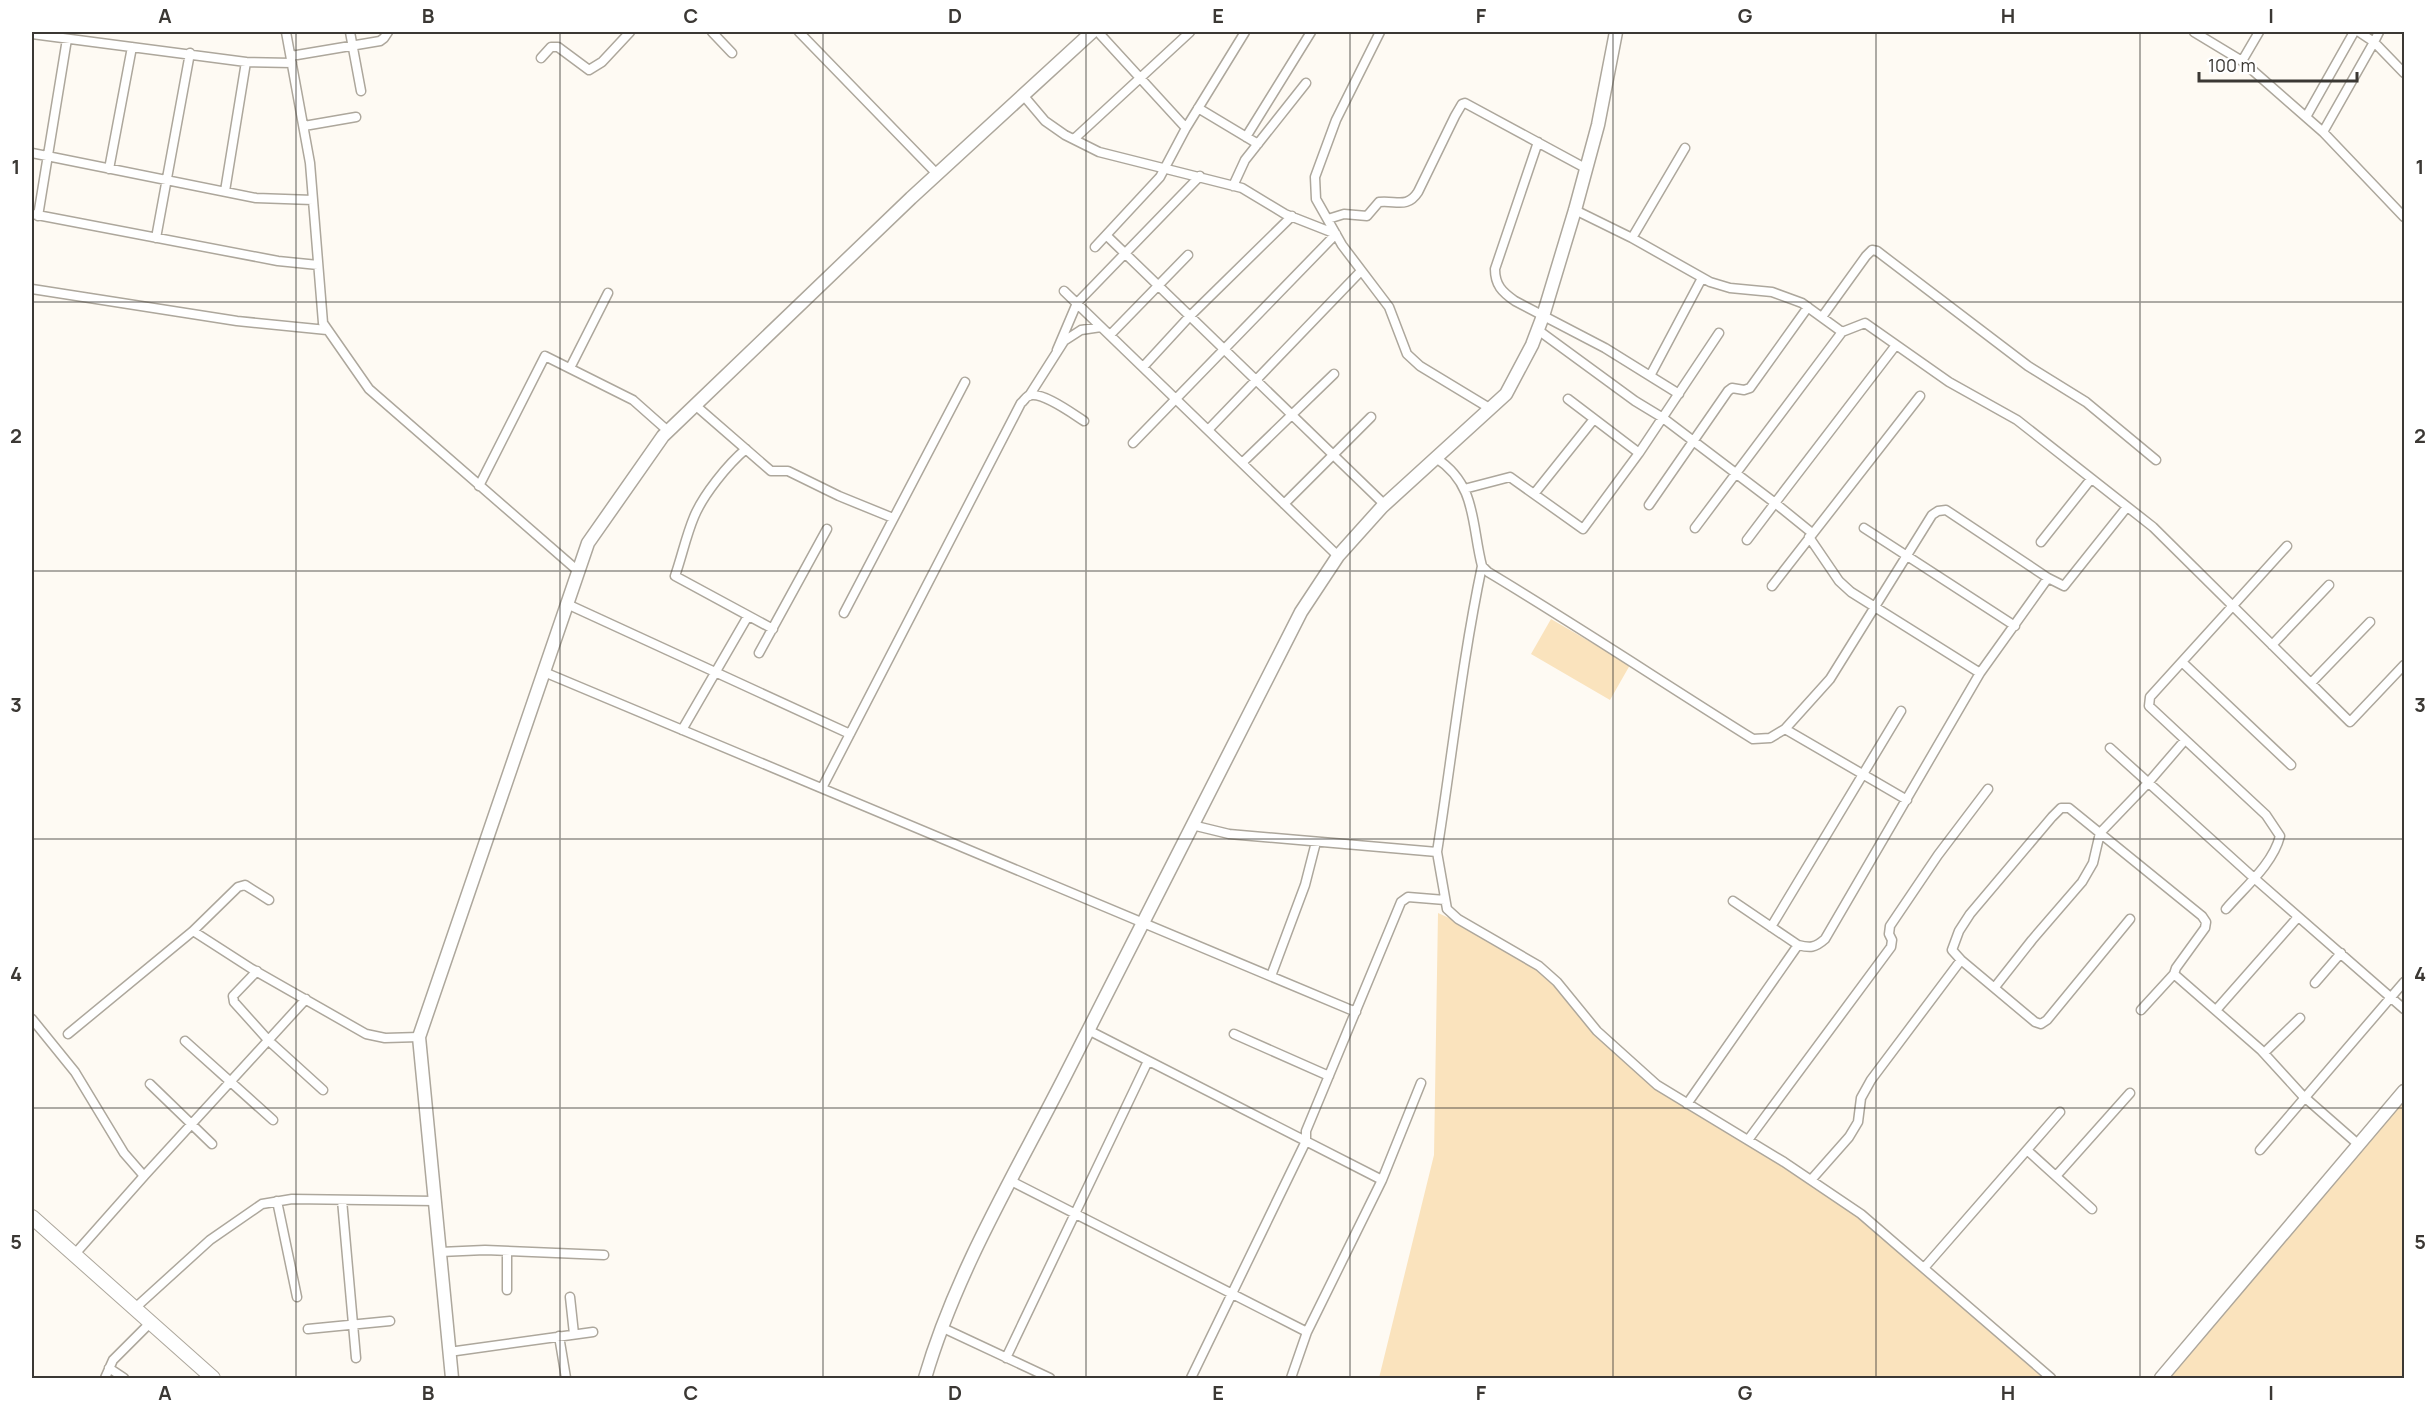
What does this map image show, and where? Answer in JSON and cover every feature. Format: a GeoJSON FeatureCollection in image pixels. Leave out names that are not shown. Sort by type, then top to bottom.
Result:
{"type":"FeatureCollection","features":[{"type":"Feature","properties":{"kind":"main road"},"geometry":{"type":"LineString","coordinates":[[32,1217],[213,1378]]}},
{"type":"Feature","properties":{"kind":"street"},"geometry":{"type":"LineString","coordinates":[[286,32],[310,163],[323,323],[369,388],[578,571]]}},
{"type":"Feature","properties":{"kind":"street"},"geometry":{"type":"LineString","coordinates":[[350,32],[361,91]]}},
{"type":"Feature","properties":{"kind":"street"},"geometry":{"type":"LineString","coordinates":[[32,34],[246,62],[292,60],[380,41],[388,32]]}},
{"type":"Feature","properties":{"kind":"street"},"geometry":{"type":"LineString","coordinates":[[541,58],[551,48],[558,47],[590,70],[602,62],[630,32]]}},
{"type":"Feature","properties":{"kind":"street"},"geometry":{"type":"LineString","coordinates":[[712,32],[732,53]]}},
{"type":"Feature","properties":{"kind":"street"},"geometry":{"type":"LineString","coordinates":[[799,32],[937,174]]}},
{"type":"Feature","properties":{"kind":"street"},"geometry":{"type":"LineString","coordinates":[[452,1378],[419,1037],[588,543],[668,431],[937,174],[1092,32]]}},
{"type":"Feature","properties":{"kind":"street"},"geometry":{"type":"LineString","coordinates":[[1098,32],[1186,128]]}},
{"type":"Feature","properties":{"kind":"street"},"geometry":{"type":"LineString","coordinates":[[1074,140],[1190,32]]}},
{"type":"Feature","properties":{"kind":"street"},"geometry":{"type":"LineString","coordinates":[[1095,247],[1160,177],[1186,128],[1245,32]]}},
{"type":"Feature","properties":{"kind":"street"},"geometry":{"type":"LineString","coordinates":[[1246,137],[1311,32]]}},
{"type":"Feature","properties":{"kind":"street"},"geometry":{"type":"LineString","coordinates":[[1380,32],[1336,120],[1315,177],[1316,200],[1361,271],[1389,307],[1407,354],[1420,366],[1491,409]]}},
{"type":"Feature","properties":{"kind":"street"},"geometry":{"type":"LineString","coordinates":[[925,1378],[981,1235],[1144,922],[1301,612],[1338,556],[1385,505],[1506,394],[1543,316],[1587,169],[1616,32]]}},
{"type":"Feature","properties":{"kind":"street"},"geometry":{"type":"LineString","coordinates":[[2194,32],[2242,61],[2306,117],[2404,217]]}},
{"type":"Feature","properties":{"kind":"street"},"geometry":{"type":"LineString","coordinates":[[2242,61],[2259,32]]}},
{"type":"Feature","properties":{"kind":"street"},"geometry":{"type":"LineString","coordinates":[[2306,117],[2354,32]]}},
{"type":"Feature","properties":{"kind":"street"},"geometry":{"type":"LineString","coordinates":[[2359,32],[2374,42],[2404,73]]}},
{"type":"Feature","properties":{"kind":"street"},"geometry":{"type":"LineString","coordinates":[[2323,132],[2379,32]]}},
{"type":"Feature","properties":{"kind":"street"},"geometry":{"type":"LineString","coordinates":[[67,39],[48,156],[34,215],[278,261],[318,265]]}},
{"type":"Feature","properties":{"kind":"street"},"geometry":{"type":"LineString","coordinates":[[109,169],[132,47]]}},
{"type":"Feature","properties":{"kind":"street"},"geometry":{"type":"LineString","coordinates":[[156,238],[190,53]]}},
{"type":"Feature","properties":{"kind":"street"},"geometry":{"type":"LineString","coordinates":[[225,191],[246,62]]}},
{"type":"Feature","properties":{"kind":"street"},"geometry":{"type":"LineString","coordinates":[[1233,186],[1245,160],[1306,83]]}},
{"type":"Feature","properties":{"kind":"street"},"geometry":{"type":"LineString","coordinates":[[1023,95],[1045,121],[1074,140],[1099,152],[1242,188],[1285,214],[1336,234]]}},
{"type":"Feature","properties":{"kind":"street"},"geometry":{"type":"LineString","coordinates":[[1328,219],[1344,214],[1367,216],[1379,201],[1399,204],[1410,201],[1418,192],[1462,104],[1477,108],[1587,169]]}},
{"type":"Feature","properties":{"kind":"street"},"geometry":{"type":"LineString","coordinates":[[1198,108],[1258,144]]}},
{"type":"Feature","properties":{"kind":"street"},"geometry":{"type":"LineString","coordinates":[[304,126],[356,117]]}},
{"type":"Feature","properties":{"kind":"street"},"geometry":{"type":"LineString","coordinates":[[1538,142],[1495,269],[1495,278],[1503,293],[1679,394]]}},
{"type":"Feature","properties":{"kind":"street"},"geometry":{"type":"LineString","coordinates":[[1632,238],[1685,148]]}},
{"type":"Feature","properties":{"kind":"street"},"geometry":{"type":"LineString","coordinates":[[32,153],[256,198],[313,200]]}},
{"type":"Feature","properties":{"kind":"street"},"geometry":{"type":"LineString","coordinates":[[822,788],[1021,403],[1029,396],[1057,350],[1077,303],[1200,176]]}},
{"type":"Feature","properties":{"kind":"street"},"geometry":{"type":"LineString","coordinates":[[1575,210],[1632,238],[1702,278],[1730,288],[1772,292],[1808,307],[1842,332]]}},
{"type":"Feature","properties":{"kind":"street"},"geometry":{"type":"LineString","coordinates":[[1143,367],[1189,317],[1292,216]]}},
{"type":"Feature","properties":{"kind":"street"},"geometry":{"type":"LineString","coordinates":[[1133,443],[1336,234]]}},
{"type":"Feature","properties":{"kind":"street"},"geometry":{"type":"LineString","coordinates":[[1106,235],[1385,505]]}},
{"type":"Feature","properties":{"kind":"street"},"geometry":{"type":"LineString","coordinates":[[1822,317],[1866,256],[1872,250],[1877,251],[2028,366],[2086,402],[2156,460]]}},
{"type":"Feature","properties":{"kind":"street"},"geometry":{"type":"LineString","coordinates":[[1110,335],[1188,255]]}},
{"type":"Feature","properties":{"kind":"street"},"geometry":{"type":"LineString","coordinates":[[1208,430],[1361,271]]}},
{"type":"Feature","properties":{"kind":"street"},"geometry":{"type":"LineString","coordinates":[[1650,376],[1702,278]]}},
{"type":"Feature","properties":{"kind":"street"},"geometry":{"type":"LineString","coordinates":[[32,289],[237,321],[327,330]]}},
{"type":"Feature","properties":{"kind":"street"},"geometry":{"type":"LineString","coordinates":[[1064,291],[1338,556]]}},
{"type":"Feature","properties":{"kind":"street"},"geometry":{"type":"LineString","coordinates":[[570,368],[608,293]]}},
{"type":"Feature","properties":{"kind":"street"},"geometry":{"type":"LineString","coordinates":[[1649,505],[1732,388],[1744,390],[1756,382],[1808,307]]}},
{"type":"Feature","properties":{"kind":"street"},"geometry":{"type":"LineString","coordinates":[[1695,528],[1842,332],[1865,323],[1949,382],[2017,420],[2153,527],[2350,722],[2404,665]]}},
{"type":"Feature","properties":{"kind":"street"},"geometry":{"type":"LineString","coordinates":[[1057,350],[1075,333],[1101,327]]}},
{"type":"Feature","properties":{"kind":"street"},"geometry":{"type":"LineString","coordinates":[[1538,330],[1635,401],[1663,418],[1735,475],[1775,503],[1811,535],[1811,544],[1839,581],[1851,592],[1980,673]]}},
{"type":"Feature","properties":{"kind":"street"},"geometry":{"type":"LineString","coordinates":[[1464,489],[1510,477],[1583,529],[1639,453],[1719,333]]}},
{"type":"Feature","properties":{"kind":"street"},"geometry":{"type":"LineString","coordinates":[[1747,540],[1896,345]]}},
{"type":"Feature","properties":{"kind":"street"},"geometry":{"type":"LineString","coordinates":[[479,486],[545,356],[633,400],[668,431]]}},
{"type":"Feature","properties":{"kind":"street"},"geometry":{"type":"LineString","coordinates":[[1242,463],[1334,374]]}},
{"type":"Feature","properties":{"kind":"street"},"geometry":{"type":"LineString","coordinates":[[844,613],[965,382]]}},
{"type":"Feature","properties":{"kind":"street"},"geometry":{"type":"LineString","coordinates":[[1029,396],[1035,395],[1052,400],[1084,421]]}},
{"type":"Feature","properties":{"kind":"street"},"geometry":{"type":"LineString","coordinates":[[1772,586],[1920,396]]}},
{"type":"Feature","properties":{"kind":"street"},"geometry":{"type":"LineString","coordinates":[[1568,399],[1639,453]]}},
{"type":"Feature","properties":{"kind":"street"},"geometry":{"type":"LineString","coordinates":[[695,405],[771,471],[788,471],[838,496],[893,518]]}},
{"type":"Feature","properties":{"kind":"street"},"geometry":{"type":"LineString","coordinates":[[1284,504],[1371,417]]}},
{"type":"Feature","properties":{"kind":"street"},"geometry":{"type":"LineString","coordinates":[[1534,494],[1594,419]]}},
{"type":"Feature","properties":{"kind":"street"},"geometry":{"type":"LineString","coordinates":[[746,449],[705,496],[694,515],[675,576],[773,629]]}},
{"type":"Feature","properties":{"kind":"street"},"geometry":{"type":"LineString","coordinates":[[1436,458],[1451,468],[1471,504],[1482,566],[1469,630],[1437,852],[1447,909],[1458,920],[1539,966],[1557,982],[1597,1030],[1657,1085],[1748,1140],[1861,1214],[2050,1378]]}},
{"type":"Feature","properties":{"kind":"street"},"geometry":{"type":"LineString","coordinates":[[2042,542],[2091,479]]}},
{"type":"Feature","properties":{"kind":"street"},"geometry":{"type":"LineString","coordinates":[[1482,566],[1488,572],[1753,739],[1770,738],[1785,729],[1830,679],[1932,515],[1938,511],[1946,510],[2048,578],[2064,586],[2127,507]]}},
{"type":"Feature","properties":{"kind":"street"},"geometry":{"type":"LineString","coordinates":[[1864,528],[2015,626]]}},
{"type":"Feature","properties":{"kind":"street"},"geometry":{"type":"LineString","coordinates":[[759,653],[827,529]]}},
{"type":"Feature","properties":{"kind":"street"},"geometry":{"type":"LineString","coordinates":[[2226,909],[2254,878],[2278,845],[2280,836],[2266,815],[2149,706],[2150,696],[2287,546]]}},
{"type":"Feature","properties":{"kind":"street"},"geometry":{"type":"LineString","coordinates":[[1733,901],[1798,945],[1809,948],[1817,946],[1825,939],[1980,673],[2048,578]]}},
{"type":"Feature","properties":{"kind":"street"},"geometry":{"type":"LineString","coordinates":[[2272,645],[2329,585]]}},
{"type":"Feature","properties":{"kind":"street"},"geometry":{"type":"LineString","coordinates":[[567,604],[850,734]]}},
{"type":"Feature","properties":{"kind":"street"},"geometry":{"type":"LineString","coordinates":[[682,730],[748,616]]}},
{"type":"Feature","properties":{"kind":"street"},"geometry":{"type":"LineString","coordinates":[[2311,683],[2370,622]]}},
{"type":"Feature","properties":{"kind":"street"},"geometry":{"type":"LineString","coordinates":[[2182,662],[2291,765]]}},
{"type":"Feature","properties":{"kind":"street"},"geometry":{"type":"LineString","coordinates":[[544,672],[1356,1012]]}},
{"type":"Feature","properties":{"kind":"street"},"geometry":{"type":"LineString","coordinates":[[1771,927],[1900,711]]}},
{"type":"Feature","properties":{"kind":"street"},"geometry":{"type":"LineString","coordinates":[[1785,729],[1907,800]]}},
{"type":"Feature","properties":{"kind":"street"},"geometry":{"type":"LineString","coordinates":[[1995,987],[2082,882],[2093,863],[2100,832],[2148,783],[2185,740]]}},
{"type":"Feature","properties":{"kind":"street"},"geometry":{"type":"LineString","coordinates":[[2110,748],[2404,1009]]}},
{"type":"Feature","properties":{"kind":"street"},"geometry":{"type":"LineString","coordinates":[[1748,1140],[1891,947],[1890,926],[1938,855],[1988,789]]}},
{"type":"Feature","properties":{"kind":"street"},"geometry":{"type":"LineString","coordinates":[[2130,919],[2047,1020],[2041,1023],[2035,1023],[1952,950],[1959,931],[1970,914],[2061,808],[2069,808],[2202,916],[2206,922],[2205,928],[2175,968],[2174,975],[2141,1010]]}},
{"type":"Feature","properties":{"kind":"street"},"geometry":{"type":"LineString","coordinates":[[1192,825],[1228,834],[1437,852]]}},
{"type":"Feature","properties":{"kind":"street"},"geometry":{"type":"LineString","coordinates":[[1271,976],[1305,885],[1316,842]]}},
{"type":"Feature","properties":{"kind":"street"},"geometry":{"type":"LineString","coordinates":[[68,1034],[193,930],[238,887],[245,885],[269,900]]}},
{"type":"Feature","properties":{"kind":"street"},"geometry":{"type":"LineString","coordinates":[[1191,1378],[1306,1141],[1306,1131],[1401,902],[1408,897],[1445,900]]}},
{"type":"Feature","properties":{"kind":"street"},"geometry":{"type":"LineString","coordinates":[[2217,1009],[2298,916]]}},
{"type":"Feature","properties":{"kind":"street"},"geometry":{"type":"LineString","coordinates":[[193,930],[257,971],[366,1034],[385,1038],[419,1037]]}},
{"type":"Feature","properties":{"kind":"street"},"geometry":{"type":"LineString","coordinates":[[1688,1104],[1798,945]]}},
{"type":"Feature","properties":{"kind":"street"},"geometry":{"type":"LineString","coordinates":[[2314,983],[2341,953]]}},
{"type":"Feature","properties":{"kind":"street"},"geometry":{"type":"LineString","coordinates":[[1811,1180],[1849,1137],[1858,1122],[1861,1098],[1871,1080],[1961,960]]}},
{"type":"Feature","properties":{"kind":"street"},"geometry":{"type":"LineString","coordinates":[[257,971],[233,996],[234,1002],[269,1041],[323,1090]]}},
{"type":"Feature","properties":{"kind":"street"},"geometry":{"type":"LineString","coordinates":[[2174,975],[2217,1009],[2264,1053],[2306,1098],[2359,1145]]}},
{"type":"Feature","properties":{"kind":"street"},"geometry":{"type":"LineString","coordinates":[[2260,1150],[2404,982]]}},
{"type":"Feature","properties":{"kind":"street"},"geometry":{"type":"LineString","coordinates":[[74,1255],[306,999]]}},
{"type":"Feature","properties":{"kind":"street"},"geometry":{"type":"LineString","coordinates":[[2264,1053],[2300,1018]]}},
{"type":"Feature","properties":{"kind":"street"},"geometry":{"type":"LineString","coordinates":[[32,1019],[75,1072],[124,1153],[144,1176]]}},
{"type":"Feature","properties":{"kind":"street"},"geometry":{"type":"LineString","coordinates":[[1088,1030],[1382,1180]]}},
{"type":"Feature","properties":{"kind":"street"},"geometry":{"type":"LineString","coordinates":[[1234,1034],[1329,1076]]}},
{"type":"Feature","properties":{"kind":"street"},"geometry":{"type":"LineString","coordinates":[[185,1041],[273,1120]]}},
{"type":"Feature","properties":{"kind":"street"},"geometry":{"type":"LineString","coordinates":[[1006,1358],[1148,1061]]}},
{"type":"Feature","properties":{"kind":"street"},"geometry":{"type":"LineString","coordinates":[[1291,1378],[1307,1332],[1382,1180],[1421,1083]]}},
{"type":"Feature","properties":{"kind":"street"},"geometry":{"type":"LineString","coordinates":[[150,1084],[212,1144]]}},
{"type":"Feature","properties":{"kind":"street"},"geometry":{"type":"LineString","coordinates":[[2161,1378],[2404,1091]]}},
{"type":"Feature","properties":{"kind":"street"},"geometry":{"type":"LineString","coordinates":[[2056,1176],[2130,1093]]}},
{"type":"Feature","properties":{"kind":"street"},"geometry":{"type":"LineString","coordinates":[[1924,1268],[2060,1112]]}},
{"type":"Feature","properties":{"kind":"street"},"geometry":{"type":"LineString","coordinates":[[2027,1150],[2092,1209]]}},
{"type":"Feature","properties":{"kind":"street"},"geometry":{"type":"LineString","coordinates":[[1011,1180],[1307,1332]]}},
{"type":"Feature","properties":{"kind":"street"},"geometry":{"type":"LineString","coordinates":[[134,1309],[210,1240],[262,1204],[292,1198],[435,1201]]}},
{"type":"Feature","properties":{"kind":"street"},"geometry":{"type":"LineString","coordinates":[[342,1200],[356,1358]]}},
{"type":"Feature","properties":{"kind":"street"},"geometry":{"type":"LineString","coordinates":[[277,1201],[297,1297]]}},
{"type":"Feature","properties":{"kind":"street"},"geometry":{"type":"LineString","coordinates":[[440,1252],[507,1251],[604,1255]]}},
{"type":"Feature","properties":{"kind":"street"},"geometry":{"type":"LineString","coordinates":[[507,1251],[507,1290]]}},
{"type":"Feature","properties":{"kind":"street"},"geometry":{"type":"LineString","coordinates":[[570,1297],[574,1334]]}},
{"type":"Feature","properties":{"kind":"street"},"geometry":{"type":"LineString","coordinates":[[308,1329],[390,1321]]}},
{"type":"Feature","properties":{"kind":"street"},"geometry":{"type":"LineString","coordinates":[[105,1378],[112,1360],[150,1323]]}},
{"type":"Feature","properties":{"kind":"street"},"geometry":{"type":"LineString","coordinates":[[943,1328],[1050,1378]]}},
{"type":"Feature","properties":{"kind":"street"},"geometry":{"type":"LineString","coordinates":[[449,1352],[593,1332]]}},
{"type":"Feature","properties":{"kind":"street"},"geometry":{"type":"LineString","coordinates":[[559,1336],[566,1378]]}},
{"type":"Feature","properties":{"kind":"street"},"geometry":{"type":"LineString","coordinates":[[110,1368],[124,1378]]}},
{"type":"Feature","properties":{"kind":"shaded area"},"geometry":{"type":"Polygon","coordinates":[[[1551,619],[1630,665],[1610,700],[1531,654],[1551,619]]]}},
{"type":"Feature","properties":{"kind":"shaded area"},"geometry":{"type":"Polygon","coordinates":[[[1438,913],[1496,939],[1549,975],[1644,1078],[1800,1174],[1883,1234],[2047,1378],[1379,1378],[1434,1155],[1438,913]]]}},
{"type":"Feature","properties":{"kind":"shaded area"},"geometry":{"type":"Polygon","coordinates":[[[2404,1091],[2404,1378],[2161,1378],[2404,1091]]]}}]}
